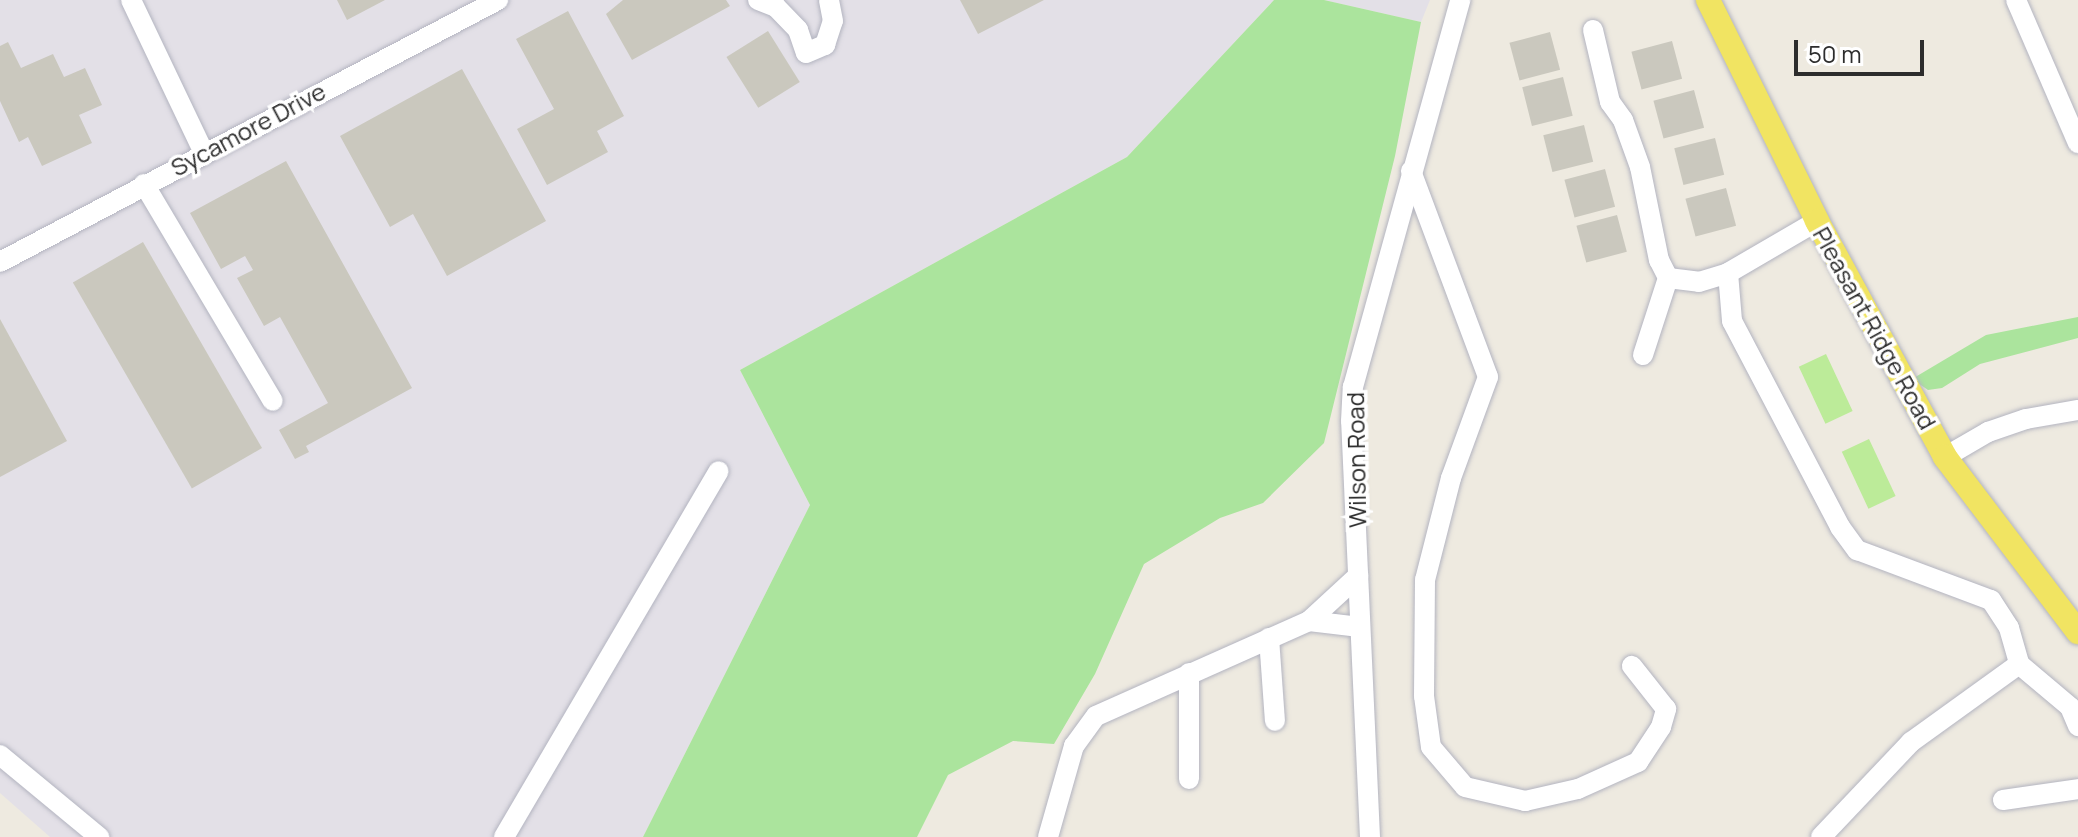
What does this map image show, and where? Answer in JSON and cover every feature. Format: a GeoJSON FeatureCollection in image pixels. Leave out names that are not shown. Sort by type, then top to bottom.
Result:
{"type":"FeatureCollection","features":[{"type":"Feature","properties":{"kind":"main road","name":"Pleasant Ridge Road"},"geometry":{"type":"LineString","coordinates":[[1708,0],[1817,221],[1945,457],[2078,632]]}},
{"type":"Feature","properties":{"kind":"street"},"geometry":{"type":"LineString","coordinates":[[131,0],[203,151]]}},
{"type":"Feature","properties":{"kind":"street","name":"Sycamore Drive"},"geometry":{"type":"LineString","coordinates":[[0,262],[203,151],[498,0]]}},
{"type":"Feature","properties":{"kind":"street"},"geometry":{"type":"LineString","coordinates":[[758,0],[776,7],[798,30],[806,53],[825,45],[833,21],[829,0]]}},
{"type":"Feature","properties":{"kind":"street","name":"Wilson Road"},"geometry":{"type":"LineString","coordinates":[[1370,837],[1353,387],[1460,0]]}},
{"type":"Feature","properties":{"kind":"street"},"geometry":{"type":"LineString","coordinates":[[2016,0],[2078,143]]}},
{"type":"Feature","properties":{"kind":"street"},"geometry":{"type":"LineString","coordinates":[[1593,30],[1610,102],[1623,120],[1640,167],[1659,260],[1668,278],[1643,355]]}},
{"type":"Feature","properties":{"kind":"street"},"geometry":{"type":"LineString","coordinates":[[1411,171],[1488,377],[1451,478],[1425,580],[1424,696],[1431,747],[1465,787],[1525,801],[1578,789],[1638,762],[1661,727],[1666,709],[1632,666]]}},
{"type":"Feature","properties":{"kind":"street"},"geometry":{"type":"LineString","coordinates":[[144,184],[273,401]]}},
{"type":"Feature","properties":{"kind":"street"},"geometry":{"type":"LineString","coordinates":[[1668,278],[1699,282],[1728,273],[1817,221]]}},
{"type":"Feature","properties":{"kind":"street"},"geometry":{"type":"LineString","coordinates":[[1728,273],[1732,321],[1840,527],[1857,550],[1991,600],[2009,628],[2019,664],[2075,712]]}},
{"type":"Feature","properties":{"kind":"street"},"geometry":{"type":"LineString","coordinates":[[1945,457],[2013,423],[2078,410]]}},
{"type":"Feature","properties":{"kind":"street"},"geometry":{"type":"LineString","coordinates":[[504,837],[719,471]]}},
{"type":"Feature","properties":{"kind":"street"},"geometry":{"type":"LineString","coordinates":[[1048,837],[1074,746],[1086,724],[1115,704],[1309,621],[1358,576]]}},
{"type":"Feature","properties":{"kind":"street"},"geometry":{"type":"LineString","coordinates":[[1309,621],[1360,627]]}},
{"type":"Feature","properties":{"kind":"street"},"geometry":{"type":"LineString","coordinates":[[1269,638],[1275,721]]}},
{"type":"Feature","properties":{"kind":"street"},"geometry":{"type":"LineString","coordinates":[[1821,837],[1911,742],[2019,664]]}},
{"type":"Feature","properties":{"kind":"street"},"geometry":{"type":"LineString","coordinates":[[1189,673],[1189,779]]}},
{"type":"Feature","properties":{"kind":"street"},"geometry":{"type":"LineString","coordinates":[[0,755],[99,837]]}},
{"type":"Feature","properties":{"kind":"street"},"geometry":{"type":"LineString","coordinates":[[2003,800],[2078,789]]}},
{"type":"Feature","properties":{"kind":"shaded area"},"geometry":{"type":"Polygon","coordinates":[[[0,0],[1274,0],[1127,157],[740,370],[810,505],[643,837],[50,837],[0,793],[0,0]]]}},
{"type":"Feature","properties":{"kind":"shaded area"},"geometry":{"type":"Polygon","coordinates":[[[1324,0],[1430,0],[1421,22],[1324,0]]]}},
{"type":"Feature","properties":{"kind":"green space"},"geometry":{"type":"Polygon","coordinates":[[[1274,0],[1324,0],[1421,22],[1395,156],[1324,443],[1263,503],[1220,518],[1144,564],[1095,674],[1054,744],[1013,741],[948,775],[917,837],[643,837],[810,505],[740,370],[1127,157],[1274,0]]]}},
{"type":"Feature","properties":{"kind":"green space"},"geometry":{"type":"Polygon","coordinates":[[[2078,317],[2078,338],[1980,364],[1942,388],[1928,390],[1912,379],[1986,335],[2078,317]]]}},
{"type":"Feature","properties":{"kind":"green space"},"geometry":{"type":"Polygon","coordinates":[[[1826,354],[1853,411],[1825,424],[1799,367],[1826,354]]]}},
{"type":"Feature","properties":{"kind":"green space"},"geometry":{"type":"Polygon","coordinates":[[[1869,439],[1896,496],[1868,509],[1842,452],[1869,439]]]}},
{"type":"Feature","properties":{"kind":"building"},"geometry":{"type":"Polygon","coordinates":[[[337,0],[385,0],[347,20],[337,0]]]}},
{"type":"Feature","properties":{"kind":"building"},"geometry":{"type":"Polygon","coordinates":[[[623,0],[726,0],[730,6],[632,60],[606,14],[623,0]]]}},
{"type":"Feature","properties":{"kind":"building"},"geometry":{"type":"Polygon","coordinates":[[[960,0],[1044,0],[978,34],[960,0]]]}},
{"type":"Feature","properties":{"kind":"building"},"geometry":{"type":"Polygon","coordinates":[[[568,11],[624,116],[597,131],[608,152],[547,185],[517,129],[554,109],[516,39],[568,11]]]}},
{"type":"Feature","properties":{"kind":"building"},"geometry":{"type":"Polygon","coordinates":[[[768,31],[800,82],[758,108],[726,57],[768,31]]]}},
{"type":"Feature","properties":{"kind":"building"},"geometry":{"type":"Polygon","coordinates":[[[1550,32],[1560,70],[1520,81],[1509,43],[1550,32]]]}},
{"type":"Feature","properties":{"kind":"building"},"geometry":{"type":"Polygon","coordinates":[[[1672,41],[1682,79],[1642,90],[1631,52],[1672,41]]]}},
{"type":"Feature","properties":{"kind":"building"},"geometry":{"type":"Polygon","coordinates":[[[8,42],[21,68],[53,54],[64,77],[85,68],[102,105],[79,115],[92,143],[42,166],[28,137],[19,142],[0,101],[0,46],[8,42]]]}},
{"type":"Feature","properties":{"kind":"building"},"geometry":{"type":"Polygon","coordinates":[[[462,69],[546,221],[447,276],[413,214],[390,227],[340,136],[462,69]]]}},
{"type":"Feature","properties":{"kind":"building"},"geometry":{"type":"Polygon","coordinates":[[[1563,77],[1573,116],[1532,126],[1522,87],[1563,77]]]}},
{"type":"Feature","properties":{"kind":"building"},"geometry":{"type":"Polygon","coordinates":[[[1694,90],[1704,128],[1664,139],[1653,101],[1694,90]]]}},
{"type":"Feature","properties":{"kind":"building"},"geometry":{"type":"Polygon","coordinates":[[[1584,125],[1593,162],[1552,172],[1543,135],[1584,125]]]}},
{"type":"Feature","properties":{"kind":"building"},"geometry":{"type":"Polygon","coordinates":[[[1715,138],[1724,175],[1683,185],[1674,148],[1715,138]]]}},
{"type":"Feature","properties":{"kind":"building"},"geometry":{"type":"Polygon","coordinates":[[[286,161],[412,388],[306,446],[309,452],[295,459],[279,430],[328,403],[280,317],[264,326],[237,278],[253,270],[245,256],[221,269],[190,213],[286,161]]]}},
{"type":"Feature","properties":{"kind":"building"},"geometry":{"type":"Polygon","coordinates":[[[1605,169],[1615,207],[1575,218],[1564,180],[1605,169]]]}},
{"type":"Feature","properties":{"kind":"building"},"geometry":{"type":"Polygon","coordinates":[[[1726,188],[1736,226],[1696,237],[1685,199],[1726,188]]]}},
{"type":"Feature","properties":{"kind":"building"},"geometry":{"type":"Polygon","coordinates":[[[1617,215],[1627,252],[1586,263],[1576,226],[1617,215]]]}},
{"type":"Feature","properties":{"kind":"building"},"geometry":{"type":"Polygon","coordinates":[[[143,242],[262,448],[192,489],[73,282],[143,242]]]}},
{"type":"Feature","properties":{"kind":"building"},"geometry":{"type":"Polygon","coordinates":[[[0,319],[67,441],[0,477],[0,319]]]}}]}
